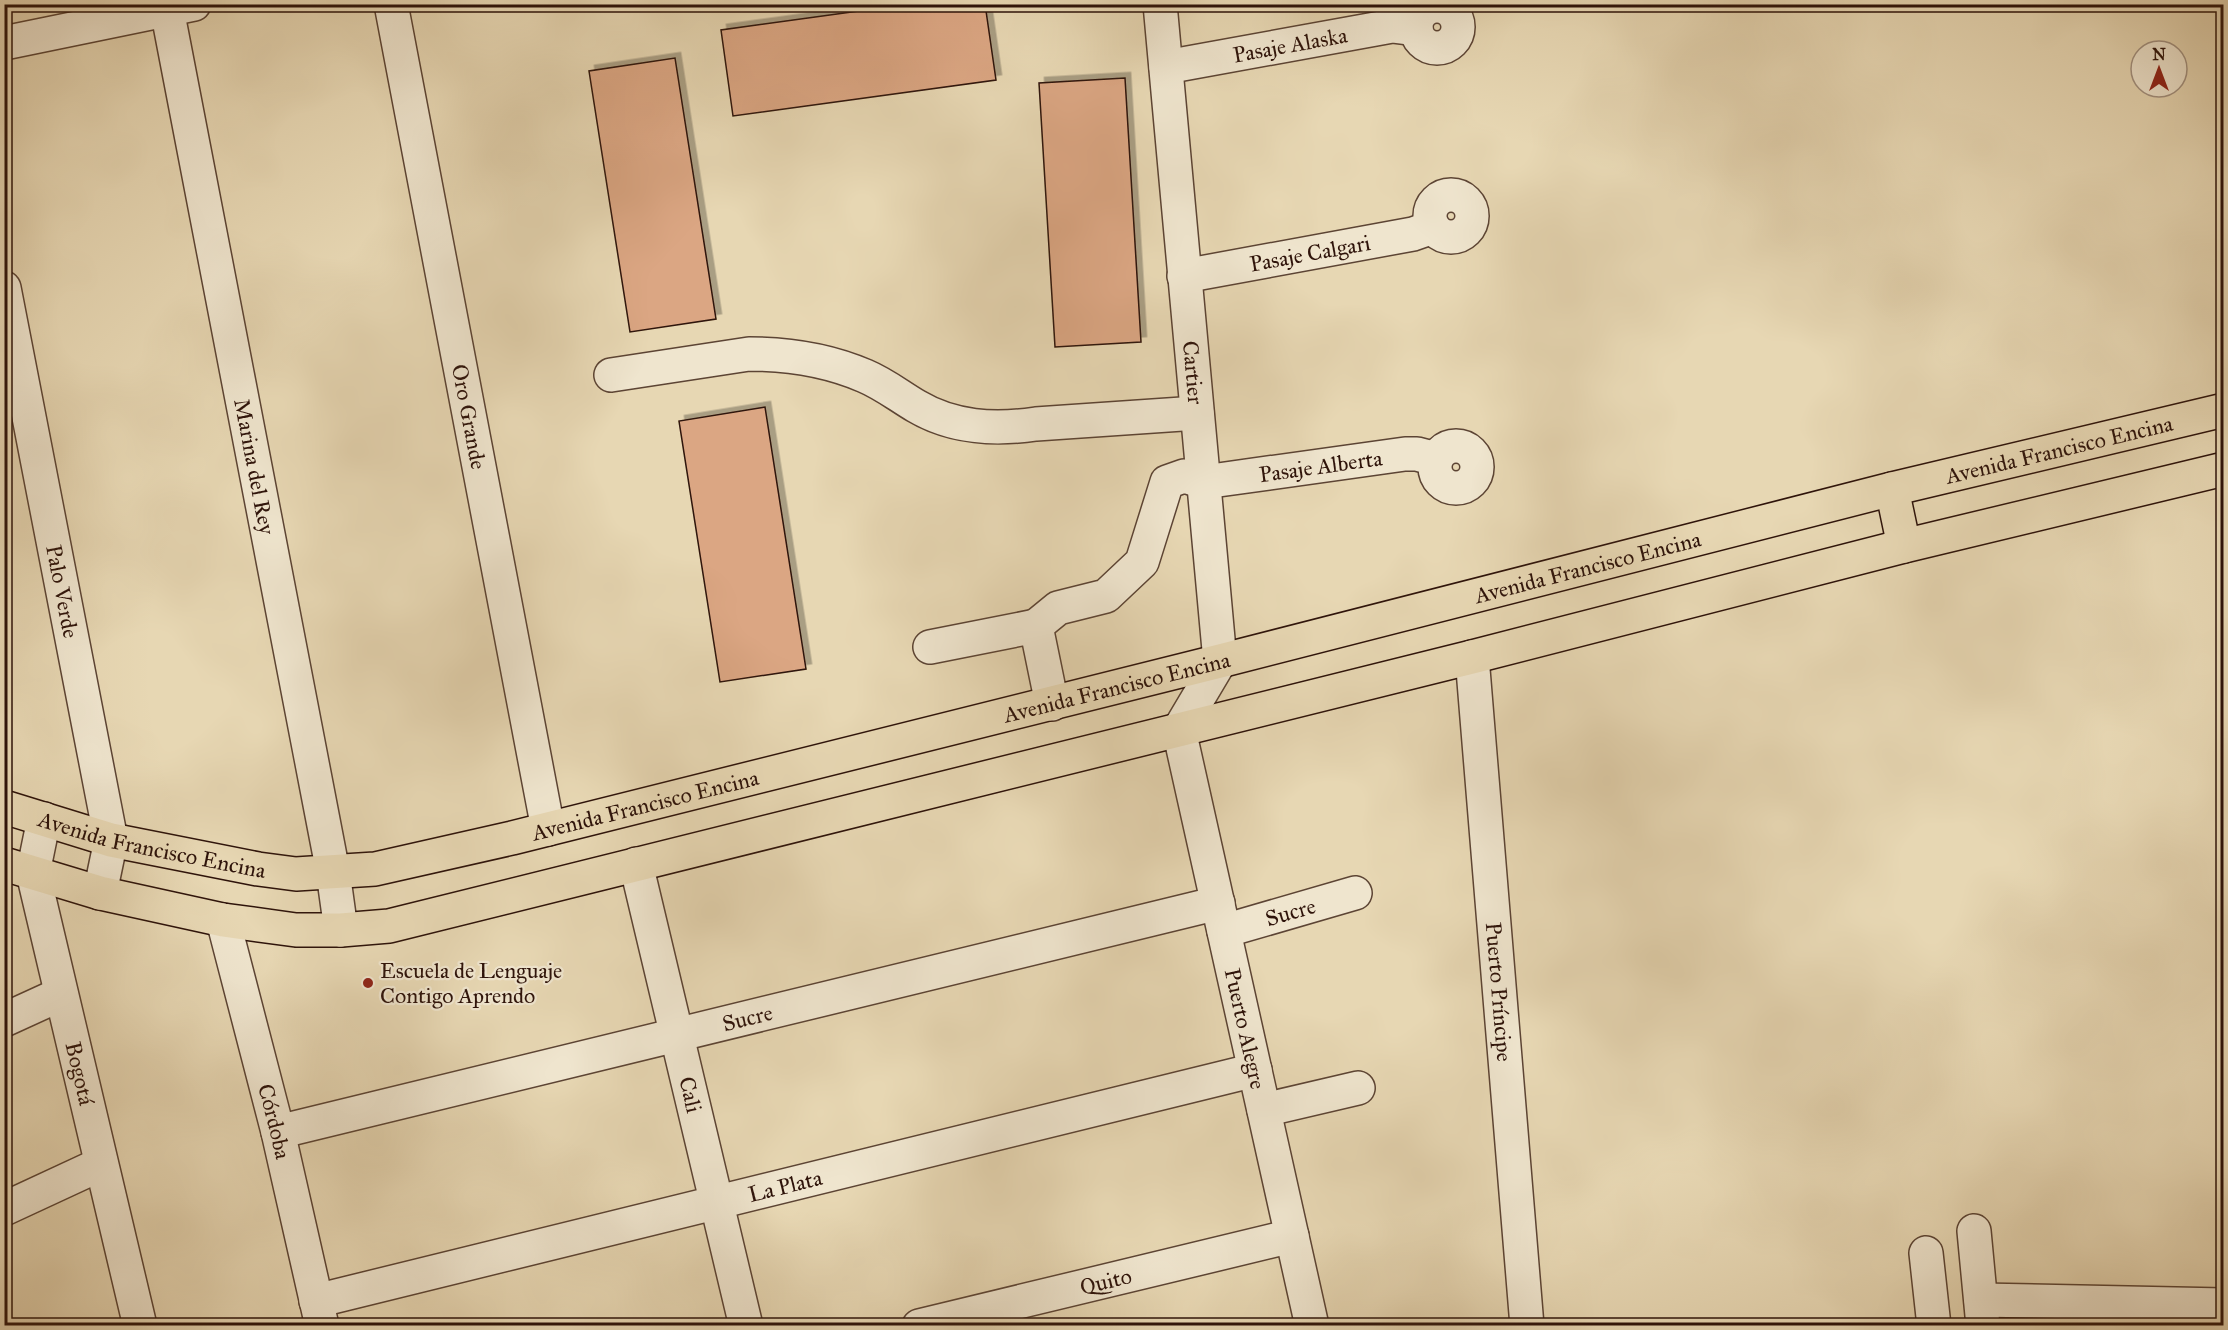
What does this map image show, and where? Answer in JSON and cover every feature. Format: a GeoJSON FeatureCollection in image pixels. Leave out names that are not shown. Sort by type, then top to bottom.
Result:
{"type":"FeatureCollection","features":[{"type":"Feature","properties":{"kind":"main road","name":"Avenida Francisco Encina"},"geometry":{"type":"LineString","coordinates":[[4,807],[111,840],[258,869],[296,874],[375,868],[548,829],[1052,704],[1892,489],[2223,410]]}},
{"type":"Feature","properties":{"kind":"main road"},"geometry":{"type":"LineString","coordinates":[[19,868],[100,893],[223,920],[296,930],[340,930],[400,924],[1472,657],[1904,546],[2223,469]]}},
{"type":"Feature","properties":{"kind":"main road"},"geometry":{"type":"LineString","coordinates":[[1892,489],[1904,546]]}},
{"type":"Feature","properties":{"kind":"street","name":"Oro Grande"},"geometry":{"type":"LineString","coordinates":[[392,4],[548,829]]}},
{"type":"Feature","properties":{"kind":"street","name":"Cartier"},"geometry":{"type":"LineString","coordinates":[[1160,4],[1220,661]]}},
{"type":"Feature","properties":{"kind":"street"},"geometry":{"type":"LineString","coordinates":[[4,43],[176,6]]}},
{"type":"Feature","properties":{"kind":"street","name":"Marina del Rey"},"geometry":{"type":"LineString","coordinates":[[176,6],[333,872],[340,930]]}},
{"type":"Feature","properties":{"kind":"street","name":"Pasaje Alaska"},"geometry":{"type":"LineString","coordinates":[[1166,67],[1392,26],[1416,29]]}},
{"type":"Feature","properties":{"kind":"street","name":"Pasaje Calgari"},"geometry":{"type":"LineString","coordinates":[[1185,276],[1413,234],[1432,227]]}},
{"type":"Feature","properties":{"kind":"street","name":"Palo Verde"},"geometry":{"type":"LineString","coordinates":[[4,288],[111,840],[100,893]]}},
{"type":"Feature","properties":{"kind":"street"},"geometry":{"type":"LineString","coordinates":[[611,375],[749,354],[773,354],[832,364],[866,376],[938,417],[960,424],[985,428],[1197,413]]}},
{"type":"Feature","properties":{"kind":"street","name":"Pasaje Alberta"},"geometry":{"type":"LineString","coordinates":[[1036,626],[1058,608],[1106,596],[1142,562],[1167,483],[1185,476],[1204,482],[1405,454],[1417,454],[1436,459]]}},
{"type":"Feature","properties":{"kind":"street"},"geometry":{"type":"LineString","coordinates":[[930,647],[1036,626],[1052,704]]}},
{"type":"Feature","properties":{"kind":"street","name":"Puerto Príncipe"},"geometry":{"type":"LineString","coordinates":[[1472,657],[1527,1326]]}},
{"type":"Feature","properties":{"kind":"street"},"geometry":{"type":"LineString","coordinates":[[1179,730],[1220,661]]}},
{"type":"Feature","properties":{"kind":"street","name":"Puerto Alegre"},"geometry":{"type":"LineString","coordinates":[[1179,730],[1312,1326]]}},
{"type":"Feature","properties":{"kind":"street","name":"Bogotá"},"geometry":{"type":"LineString","coordinates":[[44,819],[19,868],[61,994],[140,1326]]}},
{"type":"Feature","properties":{"kind":"street","name":"Cali"},"geometry":{"type":"LineString","coordinates":[[636,864],[746,1326]]}},
{"type":"Feature","properties":{"kind":"street","name":"Sucre"},"geometry":{"type":"LineString","coordinates":[[278,1132],[677,1035],[1221,917],[1355,893]]}},
{"type":"Feature","properties":{"kind":"street","name":"Córdoba"},"geometry":{"type":"LineString","coordinates":[[223,920],[278,1132],[319,1313]]}},
{"type":"Feature","properties":{"kind":"street"},"geometry":{"type":"LineString","coordinates":[[4,1020],[61,994]]}},
{"type":"Feature","properties":{"kind":"street","name":"La Plata"},"geometry":{"type":"LineString","coordinates":[[319,1313],[717,1203],[1255,1070]]}},
{"type":"Feature","properties":{"kind":"street"},"geometry":{"type":"LineString","coordinates":[[1264,1110],[1358,1088]]}},
{"type":"Feature","properties":{"kind":"street"},"geometry":{"type":"LineString","coordinates":[[4,1209],[101,1164]]}},
{"type":"Feature","properties":{"kind":"street"},"geometry":{"type":"LineString","coordinates":[[1974,1231],[1982,1313],[2223,1305]]}},
{"type":"Feature","properties":{"kind":"street","name":"Quito"},"geometry":{"type":"LineString","coordinates":[[919,1326],[1292,1236]]}},
{"type":"Feature","properties":{"kind":"street"},"geometry":{"type":"LineString","coordinates":[[1926,1253],[1934,1326]]}},
{"type":"Feature","properties":{"kind":"building"},"geometry":{"type":"Polygon","coordinates":[[[910,4],[985,4],[996,80],[733,116],[721,30],[910,4]]]}},
{"type":"Feature","properties":{"kind":"building"},"geometry":{"type":"Polygon","coordinates":[[[675,58],[716,319],[630,332],[589,71],[675,58]]]}},
{"type":"Feature","properties":{"kind":"building"},"geometry":{"type":"Polygon","coordinates":[[[1125,78],[1141,342],[1055,347],[1039,83],[1125,78]]]}},
{"type":"Feature","properties":{"kind":"building"},"geometry":{"type":"Polygon","coordinates":[[[765,407],[806,669],[720,682],[679,421],[765,407]]]}},
{"type":"Feature","properties":{"kind":"place","name":"Escuela de Lenguaje Contigo Aprendo"},"geometry":{"type":"Point","coordinates":[368,983]}}]}
